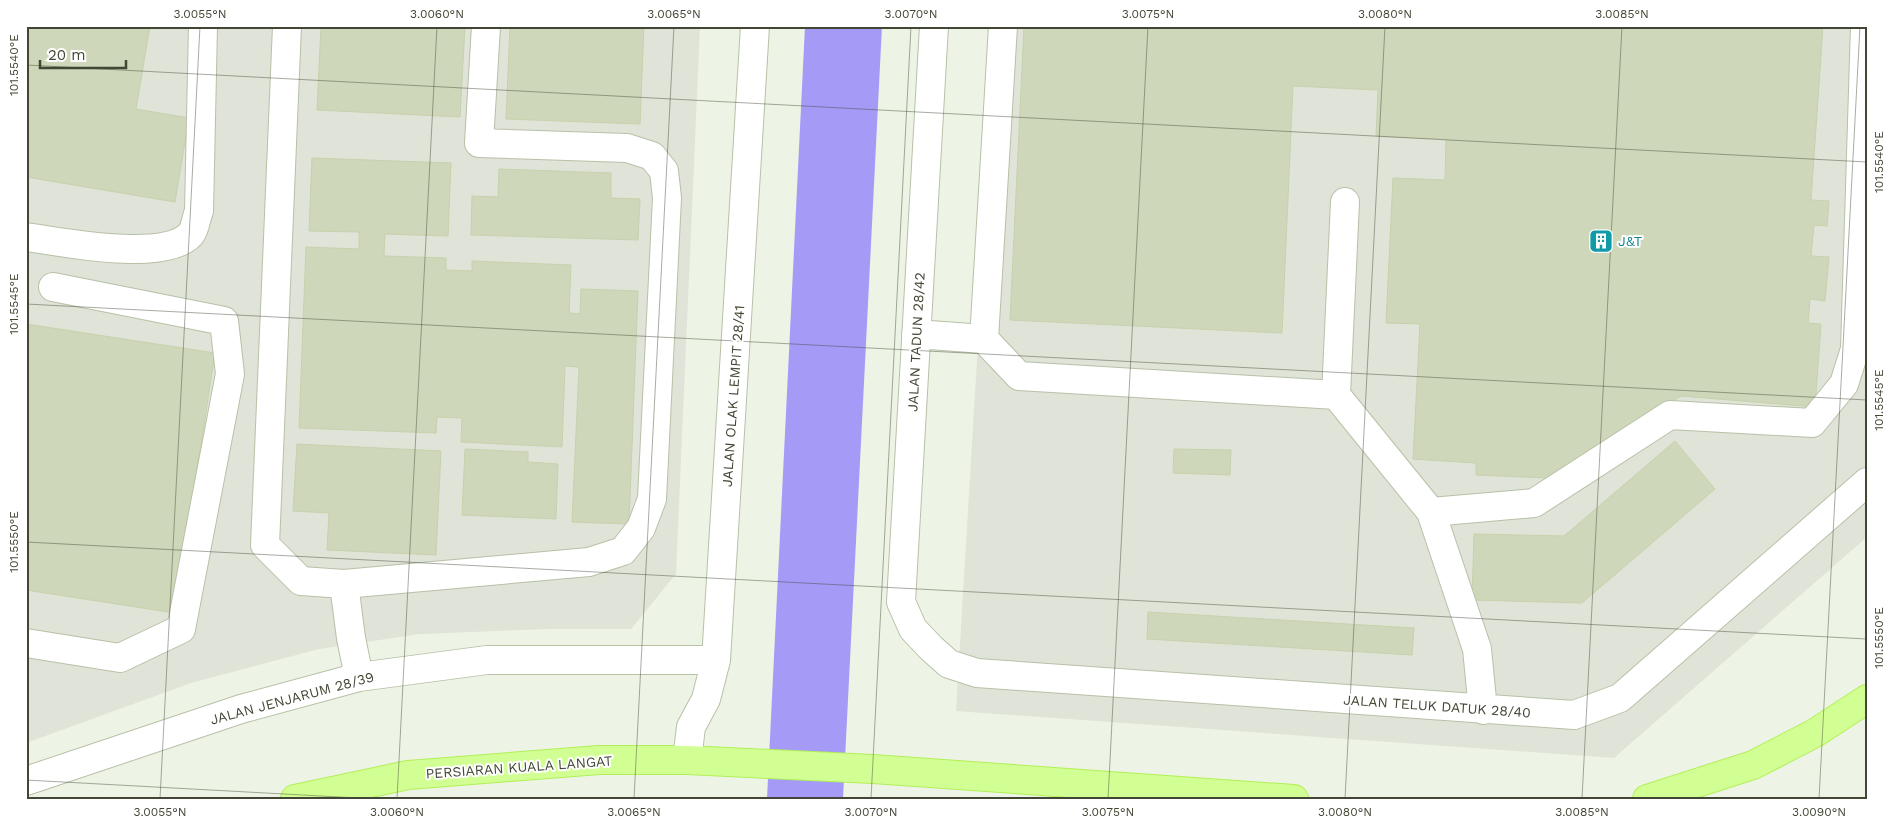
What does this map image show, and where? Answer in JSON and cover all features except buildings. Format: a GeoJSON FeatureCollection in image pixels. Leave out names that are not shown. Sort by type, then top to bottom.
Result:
{"type":"FeatureCollection","features":[{"type":"Feature","properties":{"kind":"main road"},"geometry":{"type":"LineString","coordinates":[[1647,799],[1753,765],[1815,733],[1867,699]]}},
{"type":"Feature","properties":{"kind":"main road","name":"PERSIARAN KUALA LANGAT"},"geometry":{"type":"LineString","coordinates":[[295,799],[408,775],[599,760],[687,760],[873,770],[1294,799]]}},
{"type":"Feature","properties":{"kind":"street"},"geometry":{"type":"LineString","coordinates":[[26,237],[123,250],[180,243],[191,235],[199,211],[203,26]]}},
{"type":"Feature","properties":{"kind":"street"},"geometry":{"type":"LineString","coordinates":[[287,26],[265,544],[301,581],[344,584],[589,562],[623,551],[641,528],[652,499],[667,198],[664,171],[652,156],[627,148],[479,143],[486,26]]}},
{"type":"Feature","properties":{"kind":"street","name":"JALAN OLAK LEMPIT 28/41"},"geometry":{"type":"LineString","coordinates":[[687,760],[691,727],[706,699],[716,660],[755,26]]}},
{"type":"Feature","properties":{"kind":"street","name":"JALAN TADUN 28/42"},"geometry":{"type":"LineString","coordinates":[[931,648],[913,629],[902,602],[934,26]]}},
{"type":"Feature","properties":{"kind":"street"},"geometry":{"type":"LineString","coordinates":[[984,339],[1003,26]]}},
{"type":"Feature","properties":{"kind":"street"},"geometry":{"type":"LineString","coordinates":[[1431,512],[1534,503],[1670,415],[1812,423],[1844,384],[1854,348],[1865,26]]}},
{"type":"Feature","properties":{"kind":"street"},"geometry":{"type":"LineString","coordinates":[[1345,202],[1336,395],[1431,512],[1476,649],[1483,710]]}},
{"type":"Feature","properties":{"kind":"street"},"geometry":{"type":"LineString","coordinates":[[26,643],[120,658],[181,629],[230,374],[224,321],[53,288]]}},
{"type":"Feature","properties":{"kind":"street"},"geometry":{"type":"LineString","coordinates":[[916,334],[984,339],[1019,376],[1336,395]]}},
{"type":"Feature","properties":{"kind":"street","name":"JALAN TELUK DATUK 28/40"},"geometry":{"type":"LineString","coordinates":[[931,648],[949,664],[977,673],[1574,715],[1620,698],[1867,482]]}},
{"type":"Feature","properties":{"kind":"street"},"geometry":{"type":"LineString","coordinates":[[344,584],[350,638],[359,677]]}},
{"type":"Feature","properties":{"kind":"street","name":"JALAN JENJARUM 28/39"},"geometry":{"type":"LineString","coordinates":[[26,781],[241,709],[359,677],[487,660],[716,660]]}},
{"type":"Feature","properties":{"kind":"shaded area"},"geometry":{"type":"Polygon","coordinates":[[[26,26],[700,26],[676,574],[631,629],[550,629],[420,634],[319,649],[191,683],[26,743],[26,26]]]}},
{"type":"Feature","properties":{"kind":"shaded area"},"geometry":{"type":"Polygon","coordinates":[[[805,26],[882,26],[843,799],[767,799],[805,26]]]}},
{"type":"Feature","properties":{"kind":"shaded area"},"geometry":{"type":"Polygon","coordinates":[[[997,26],[1867,26],[1867,537],[1614,758],[956,711],[997,26]]]}},
{"type":"Feature","properties":{"kind":"place","name":"J&T"},"geometry":{"type":"Point","coordinates":[1601,241]}}]}
